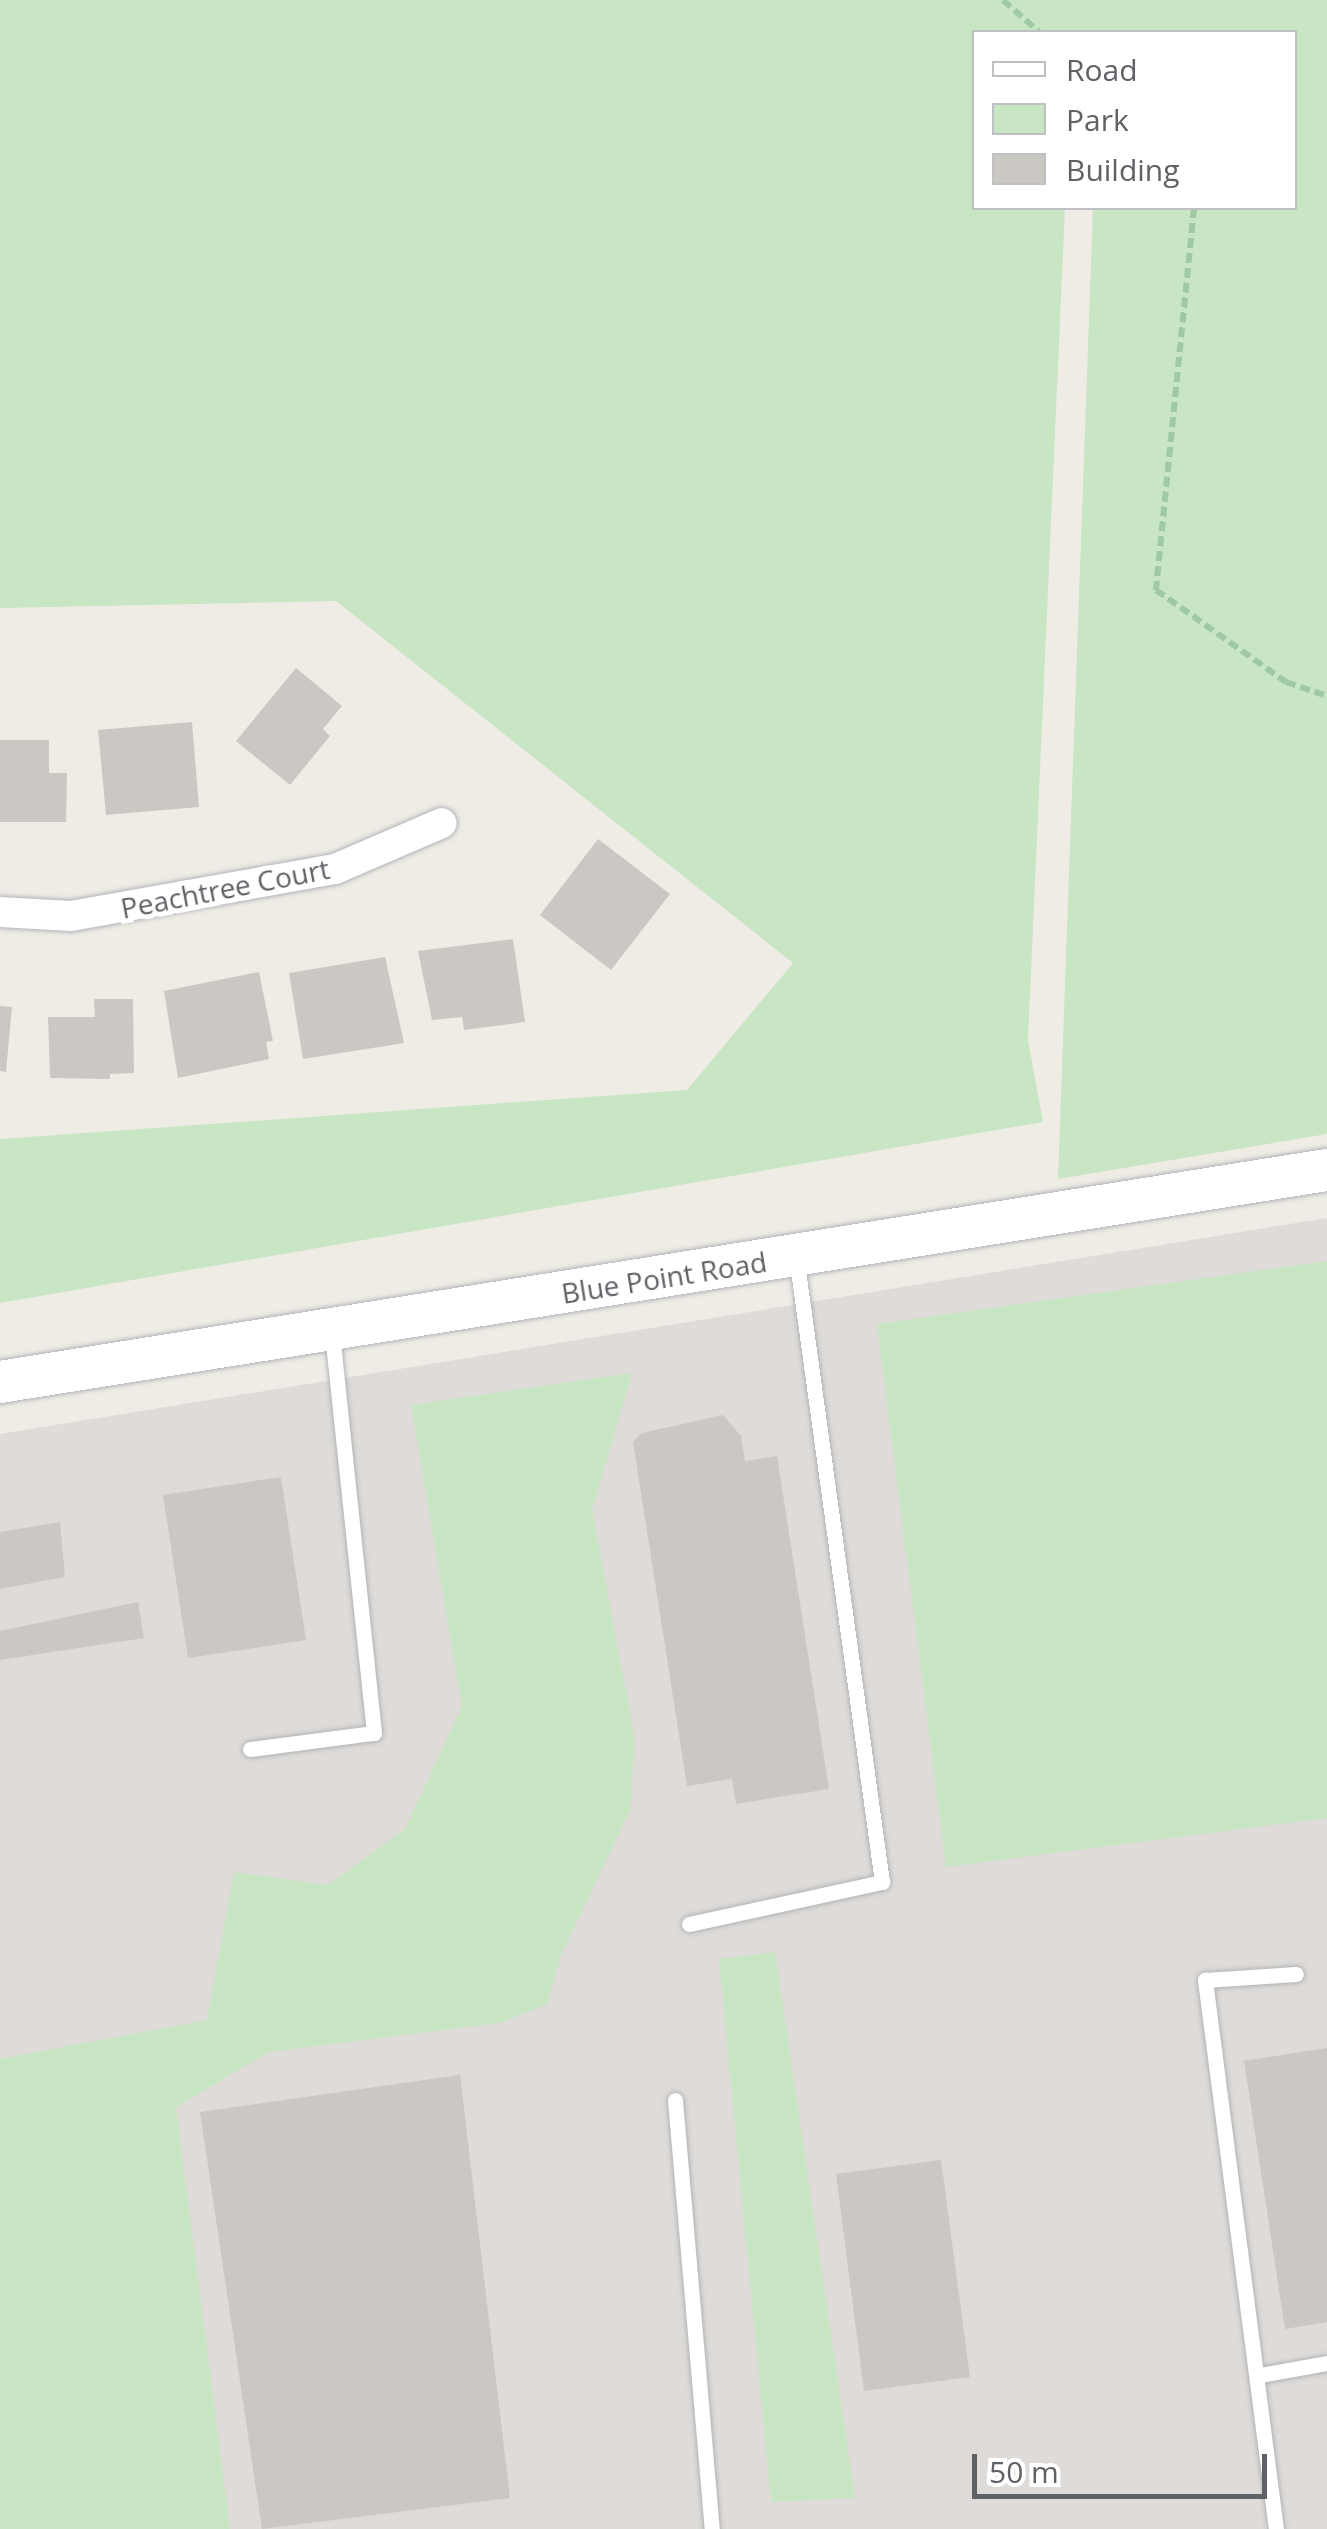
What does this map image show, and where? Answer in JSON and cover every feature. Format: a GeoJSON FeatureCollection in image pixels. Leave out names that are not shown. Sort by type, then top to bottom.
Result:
{"type":"FeatureCollection","features":[{"type":"Feature","properties":{"kind":"street","name":"Peachtree Court"},"geometry":{"type":"LineString","coordinates":[[0,912],[72,916],[335,869],[442,823]]}},
{"type":"Feature","properties":{"kind":"street","name":"Blue Point Road"},"geometry":{"type":"LineString","coordinates":[[0,1382],[1327,1170]]}},
{"type":"Feature","properties":{"kind":"lane"},"geometry":{"type":"LineString","coordinates":[[688,1924],[882,1882],[796,1256]]}},
{"type":"Feature","properties":{"kind":"lane"},"geometry":{"type":"LineString","coordinates":[[250,1748],[374,1733],[331,1330]]}},
{"type":"Feature","properties":{"kind":"lane"},"geometry":{"type":"LineString","coordinates":[[1276,2529],[1260,2375],[1205,1980],[1296,1974]]}},
{"type":"Feature","properties":{"kind":"lane"},"geometry":{"type":"LineString","coordinates":[[676,2100],[712,2529]]}},
{"type":"Feature","properties":{"kind":"lane"},"geometry":{"type":"LineString","coordinates":[[1260,2375],[1327,2363]]}},
{"type":"Feature","properties":{"kind":"path"},"geometry":{"type":"LineString","coordinates":[[1003,0],[1037,30]]}},
{"type":"Feature","properties":{"kind":"path"},"geometry":{"type":"LineString","coordinates":[[1194,210],[1156,590],[1286,682],[1327,696]]}},
{"type":"Feature","properties":{"kind":"shaded area"},"geometry":{"type":"Polygon","coordinates":[[[1327,1218],[1327,2529],[0,2529],[0,1434],[1327,1218]]]}},
{"type":"Feature","properties":{"kind":"green space"},"geometry":{"type":"Polygon","coordinates":[[[0,0],[1327,0],[1327,1134],[1058,1179],[1093,210],[1297,210],[1297,30],[972,30],[972,210],[1065,210],[1028,1040],[1043,1122],[0,1303],[0,1139],[687,1090],[793,963],[336,601],[0,608],[0,0]]]}},
{"type":"Feature","properties":{"kind":"green space"},"geometry":{"type":"Polygon","coordinates":[[[1327,1261],[1327,1818],[946,1867],[877,1324],[1327,1261]]]}},
{"type":"Feature","properties":{"kind":"green space"},"geometry":{"type":"Polygon","coordinates":[[[632,1373],[592,1510],[635,1740],[630,1810],[561,1955],[547,2004],[500,2023],[269,2052],[176,2107],[230,2529],[0,2529],[0,2059],[207,2020],[234,1872],[328,1885],[405,1829],[462,1706],[411,1405],[632,1373]]]}},
{"type":"Feature","properties":{"kind":"green space"},"geometry":{"type":"Polygon","coordinates":[[[775,1952],[855,2498],[771,2502],[719,1959],[775,1952]]]}},
{"type":"Feature","properties":{"kind":"building"},"geometry":{"type":"Polygon","coordinates":[[[296,668],[342,706],[323,729],[330,736],[290,785],[236,741],[296,668]]]}},
{"type":"Feature","properties":{"kind":"building"},"geometry":{"type":"Polygon","coordinates":[[[192,722],[199,807],[106,815],[98,730],[192,722]]]}},
{"type":"Feature","properties":{"kind":"building"},"geometry":{"type":"Polygon","coordinates":[[[0,740],[49,740],[49,773],[67,773],[66,822],[0,822],[0,740]]]}},
{"type":"Feature","properties":{"kind":"building"},"geometry":{"type":"Polygon","coordinates":[[[598,839],[670,894],[611,970],[540,915],[598,839]]]}},
{"type":"Feature","properties":{"kind":"building"},"geometry":{"type":"Polygon","coordinates":[[[513,939],[525,1022],[464,1030],[462,1017],[432,1020],[418,951],[513,939]]]}},
{"type":"Feature","properties":{"kind":"building"},"geometry":{"type":"Polygon","coordinates":[[[385,957],[404,1043],[303,1059],[289,973],[385,957]]]}},
{"type":"Feature","properties":{"kind":"building"},"geometry":{"type":"Polygon","coordinates":[[[259,972],[273,1041],[266,1042],[269,1059],[178,1078],[164,991],[259,972]]]}},
{"type":"Feature","properties":{"kind":"building"},"geometry":{"type":"Polygon","coordinates":[[[94,999],[133,999],[134,1073],[110,1074],[110,1079],[50,1078],[48,1017],[95,1017],[94,999]]]}},
{"type":"Feature","properties":{"kind":"building"},"geometry":{"type":"Polygon","coordinates":[[[0,1006],[12,1007],[6,1072],[0,1071],[0,1006]]]}},
{"type":"Feature","properties":{"kind":"building"},"geometry":{"type":"Polygon","coordinates":[[[723,1415],[741,1436],[745,1461],[777,1456],[829,1789],[736,1804],[732,1779],[687,1786],[633,1442],[642,1433],[723,1415]]]}},
{"type":"Feature","properties":{"kind":"building"},"geometry":{"type":"Polygon","coordinates":[[[281,1477],[306,1640],[188,1658],[163,1495],[281,1477]]]}},
{"type":"Feature","properties":{"kind":"building"},"geometry":{"type":"Polygon","coordinates":[[[60,1522],[65,1577],[0,1589],[0,1532],[60,1522]]]}},
{"type":"Feature","properties":{"kind":"building"},"geometry":{"type":"Polygon","coordinates":[[[138,1602],[144,1638],[0,1660],[0,1631],[138,1602]]]}},
{"type":"Feature","properties":{"kind":"building"},"geometry":{"type":"Polygon","coordinates":[[[1327,2048],[1327,2322],[1285,2329],[1244,2061],[1327,2048]]]}},
{"type":"Feature","properties":{"kind":"building"},"geometry":{"type":"Polygon","coordinates":[[[460,2075],[510,2498],[262,2529],[200,2112],[460,2075]]]}},
{"type":"Feature","properties":{"kind":"building"},"geometry":{"type":"Polygon","coordinates":[[[941,2160],[970,2377],[864,2391],[836,2174],[941,2160]]]}}]}
